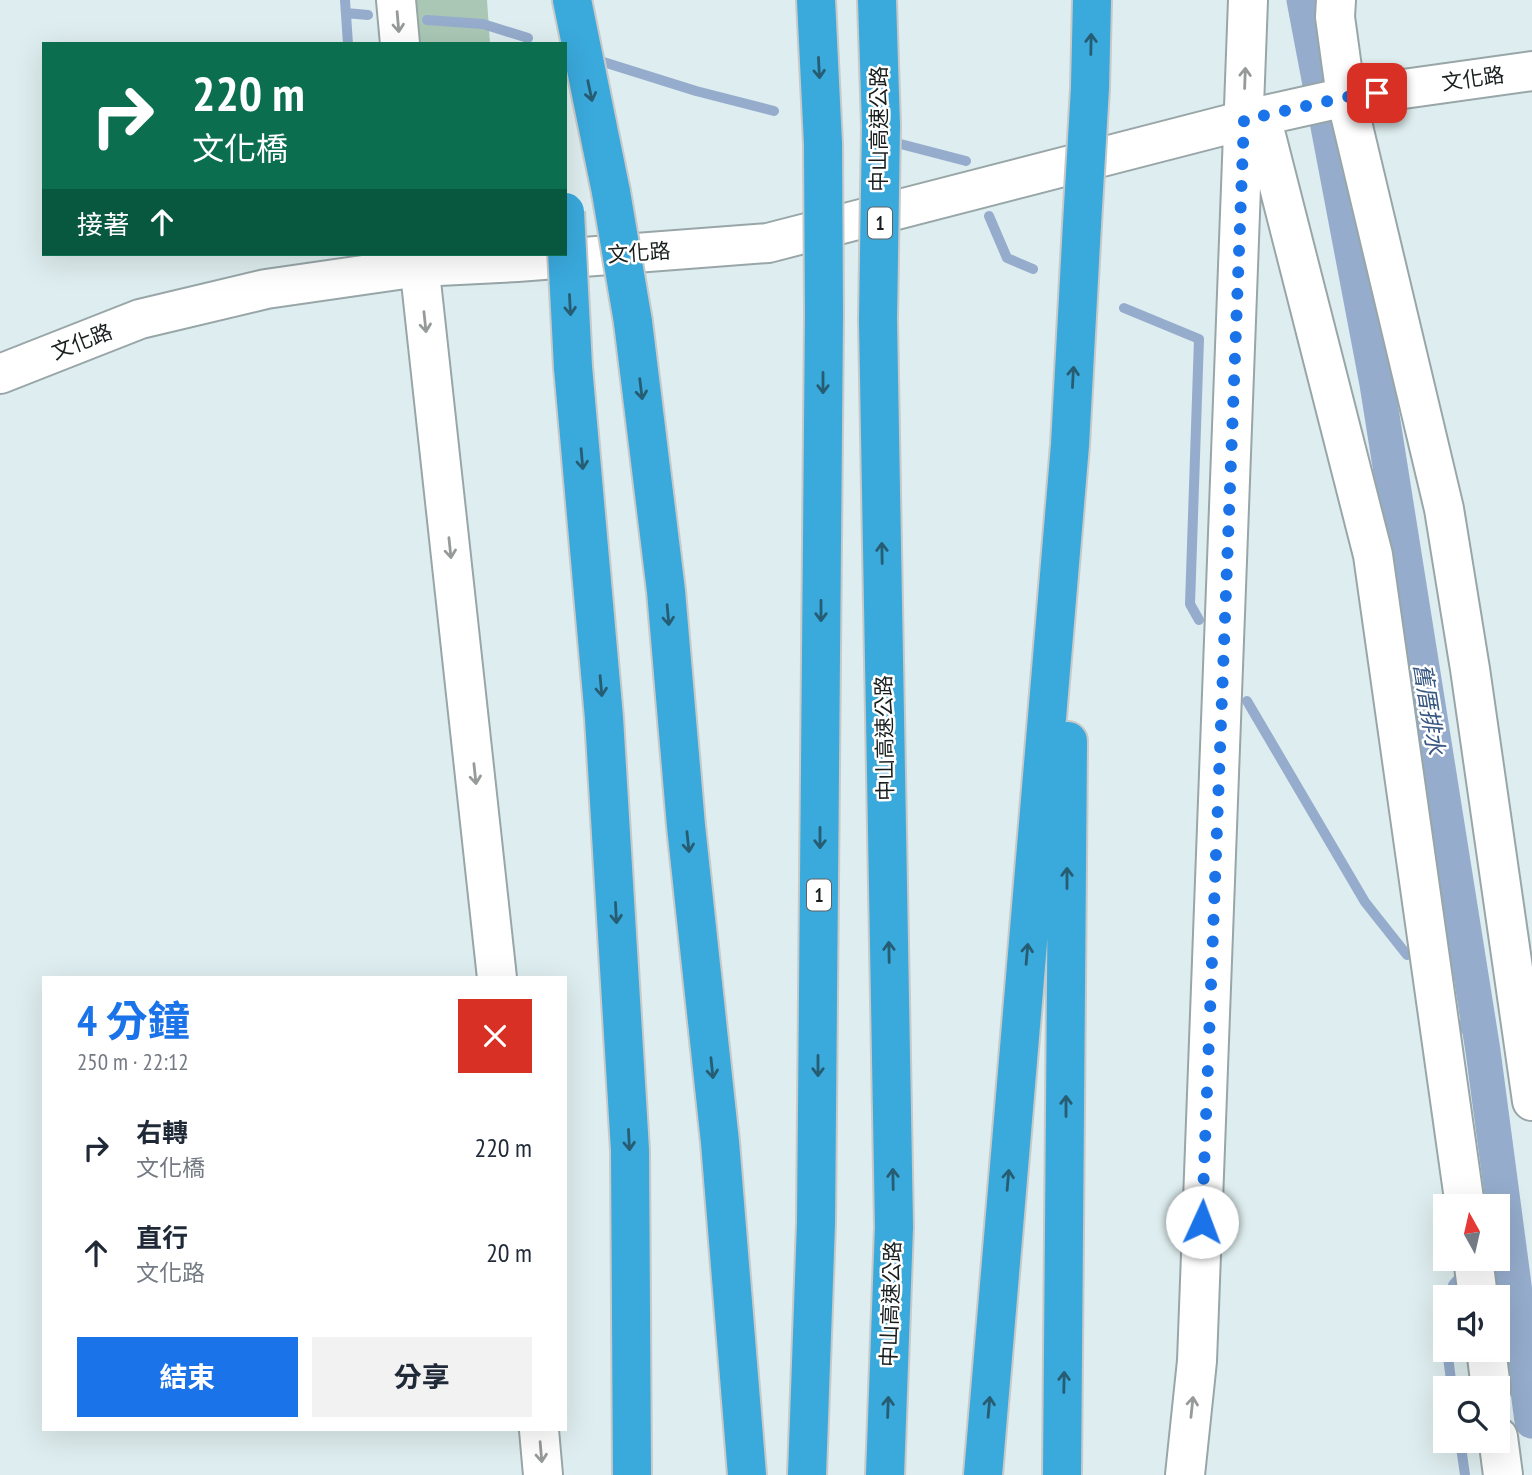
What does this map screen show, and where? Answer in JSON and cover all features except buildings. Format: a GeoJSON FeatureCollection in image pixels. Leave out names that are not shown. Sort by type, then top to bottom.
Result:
{"type":"FeatureCollection","features":[{"type":"Feature","properties":{"kind":"highway"},"geometry":{"type":"LineString","coordinates":[[562,0],[563,42]]}},
{"type":"Feature","properties":{"kind":"highway"},"geometry":{"type":"LineString","coordinates":[[572,0],[611,192],[633,322],[666,591],[686,826],[720,1142],[747,1475]]}},
{"type":"Feature","properties":{"kind":"highway","name":"1"},"geometry":{"type":"LineString","coordinates":[[807,1475],[816,1223],[824,315],[823,144],[816,0]]}},
{"type":"Feature","properties":{"kind":"highway","name":"中山高速公路"},"geometry":{"type":"LineString","coordinates":[[877,0],[881,125],[878,320],[894,1227],[885,1475]]}},
{"type":"Feature","properties":{"kind":"highway"},"geometry":{"type":"LineString","coordinates":[[983,1475],[1070,445],[1090,88],[1092,0]]}},
{"type":"Feature","properties":{"kind":"highway"},"geometry":{"type":"LineString","coordinates":[[567,251],[573,367],[604,718],[630,1150],[632,1475]]}},
{"type":"Feature","properties":{"kind":"highway"},"geometry":{"type":"LineString","coordinates":[[1062,1475],[1070,445]]}},
{"type":"Feature","properties":{"kind":"street"},"geometry":{"type":"LineString","coordinates":[[396,0],[400,42]]}},
{"type":"Feature","properties":{"kind":"street"},"geometry":{"type":"LineString","coordinates":[[1248,0],[1261,116],[1373,555],[1463,1194]]}},
{"type":"Feature","properties":{"kind":"street"},"geometry":{"type":"LineString","coordinates":[[1336,0],[1339,99],[1444,509],[1470,669],[1532,1101]]}},
{"type":"Feature","properties":{"kind":"street","name":"文化路"},"geometry":{"type":"LineString","coordinates":[[0,374],[140,319],[266,289],[419,260],[517,262],[768,243],[1261,116],[1339,99],[1532,71]]}},
{"type":"Feature","properties":{"kind":"street"},"geometry":{"type":"LineString","coordinates":[[1185,1475],[1197,1361],[1261,116]]}},
{"type":"Feature","properties":{"kind":"street"},"geometry":{"type":"LineString","coordinates":[[419,260],[497,976]]}},
{"type":"Feature","properties":{"kind":"street"},"geometry":{"type":"LineString","coordinates":[[539,1431],[543,1475]]}},
{"type":"Feature","properties":{"kind":"street"},"geometry":{"type":"LineString","coordinates":[[1500,1453],[1503,1475]]}},
{"type":"Feature","properties":{"kind":"green space"},"geometry":{"type":"Polygon","coordinates":[[[407,0],[487,0],[490,42],[412,42],[407,0]]]}},
{"type":"Feature","properties":{"kind":"waterway"},"geometry":{"type":"LineString","coordinates":[[345,0],[348,42]]}},
{"type":"Feature","properties":{"kind":"waterway","name":"舊厝排水"},"geometry":{"type":"LineString","coordinates":[[1304,0],[1377,384],[1483,1051],[1532,1421]]}},
{"type":"Feature","properties":{"kind":"waterway"},"geometry":{"type":"LineString","coordinates":[[346,13],[368,15]]}},
{"type":"Feature","properties":{"kind":"waterway"},"geometry":{"type":"LineString","coordinates":[[427,20],[483,24],[528,38]]}},
{"type":"Feature","properties":{"kind":"waterway"},"geometry":{"type":"LineString","coordinates":[[597,60],[696,91],[774,111]]}},
{"type":"Feature","properties":{"kind":"waterway"},"geometry":{"type":"LineString","coordinates":[[889,141],[966,161]]}},
{"type":"Feature","properties":{"kind":"waterway"},"geometry":{"type":"LineString","coordinates":[[989,216],[1007,258],[1033,269]]}},
{"type":"Feature","properties":{"kind":"waterway"},"geometry":{"type":"LineString","coordinates":[[1124,308],[1199,339],[1190,604],[1199,620]]}},
{"type":"Feature","properties":{"kind":"waterway"},"geometry":{"type":"LineString","coordinates":[[1247,701],[1365,902],[1407,955]]}},
{"type":"Feature","properties":{"kind":"waterway"},"geometry":{"type":"LineString","coordinates":[[1462,1025],[1483,1051]]}},
{"type":"Feature","properties":{"kind":"waterway"},"geometry":{"type":"LineString","coordinates":[[1453,1285],[1465,1271]]}},
{"type":"Feature","properties":{"kind":"waterway"},"geometry":{"type":"LineString","coordinates":[[1449,1362],[1450,1376]]}},
{"type":"Feature","properties":{"kind":"waterway"},"geometry":{"type":"LineString","coordinates":[[1462,1453],[1465,1475]]}},
{"type":"Feature","properties":{"kind":"route"},"geometry":{"type":"LineString","coordinates":[[1202,1222],[1244,120],[1346,97],[1377,93]]}}]}
